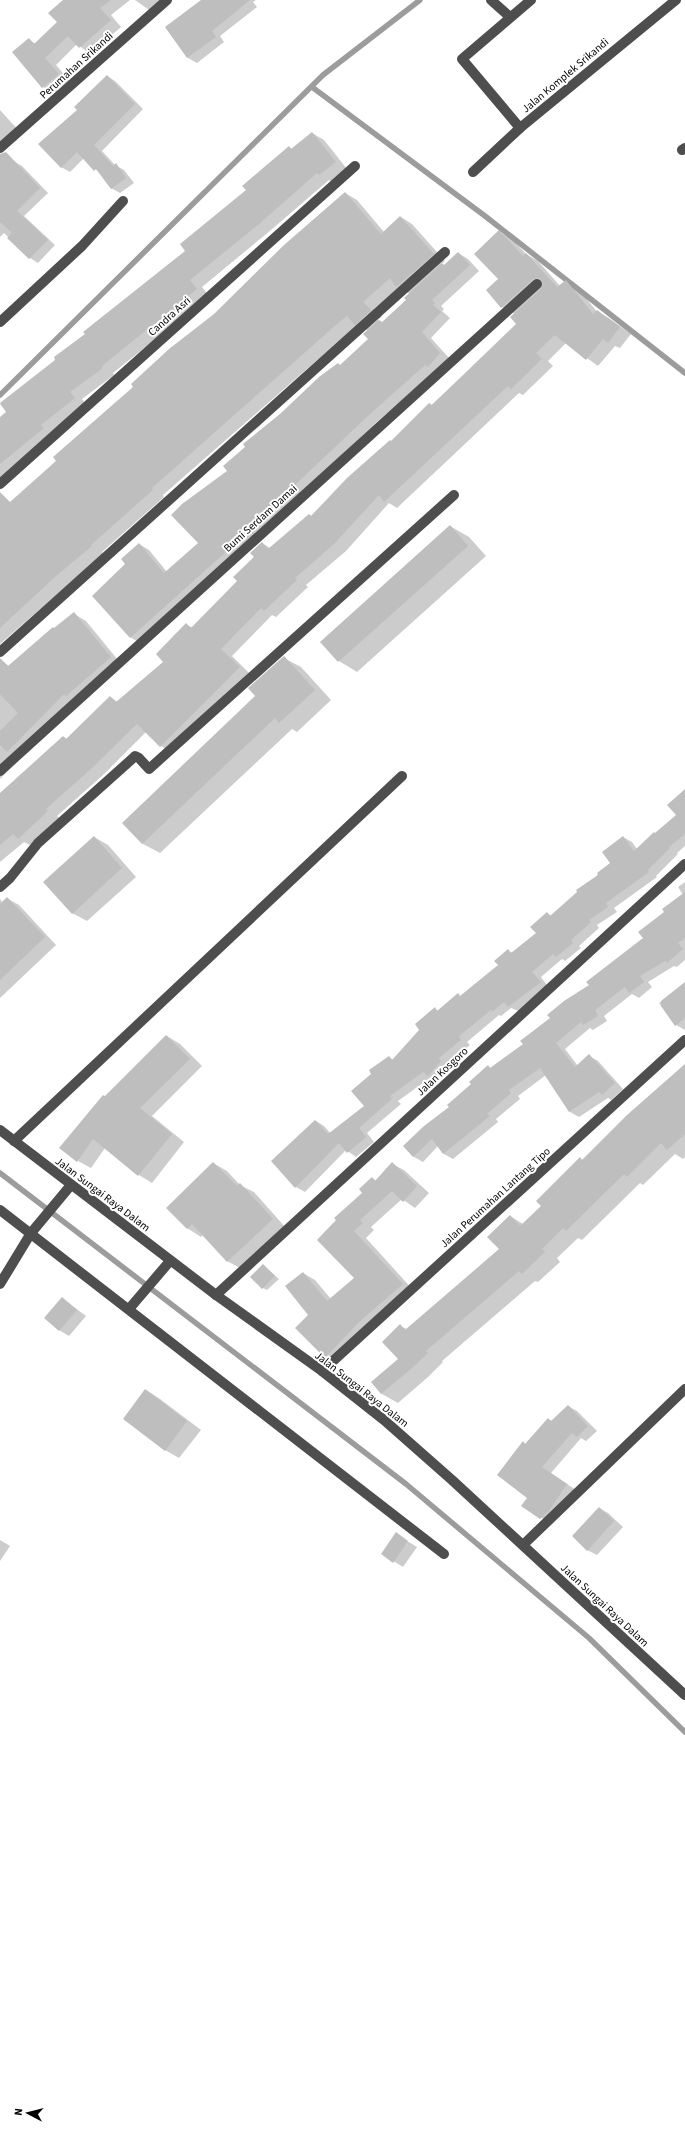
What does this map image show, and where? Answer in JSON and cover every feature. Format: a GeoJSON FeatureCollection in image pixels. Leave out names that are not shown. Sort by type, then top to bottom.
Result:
{"type":"FeatureCollection","features":[{"type":"Feature","properties":{"kind":"street","name":"Perumahan Srikandi"},"geometry":{"type":"LineString","coordinates":[[0,148],[167,0]]}},
{"type":"Feature","properties":{"kind":"street"},"geometry":{"type":"LineString","coordinates":[[492,0],[510,17]]}},
{"type":"Feature","properties":{"kind":"street"},"geometry":{"type":"LineString","coordinates":[[520,128],[462,59],[531,0]]}},
{"type":"Feature","properties":{"kind":"street","name":"Jalan Komplek Srikandi"},"geometry":{"type":"LineString","coordinates":[[473,172],[520,128],[676,0]]}},
{"type":"Feature","properties":{"kind":"street","name":"Candra Asri"},"geometry":{"type":"LineString","coordinates":[[0,484],[354,166]]}},
{"type":"Feature","properties":{"kind":"street"},"geometry":{"type":"LineString","coordinates":[[0,322],[82,246],[123,201]]}},
{"type":"Feature","properties":{"kind":"street"},"geometry":{"type":"LineString","coordinates":[[0,652],[445,252]]}},
{"type":"Feature","properties":{"kind":"street","name":"Bumi Serdam Damai"},"geometry":{"type":"LineString","coordinates":[[0,771],[537,284]]}},
{"type":"Feature","properties":{"kind":"street"},"geometry":{"type":"LineString","coordinates":[[0,887],[10,878],[38,843],[135,756],[139,758],[148,769],[454,495]]}},
{"type":"Feature","properties":{"kind":"street"},"geometry":{"type":"LineString","coordinates":[[14,1142],[402,776]]}},
{"type":"Feature","properties":{"kind":"street","name":"Jalan Kosgoro"},"geometry":{"type":"LineString","coordinates":[[216,1296],[685,864]]}},
{"type":"Feature","properties":{"kind":"street","name":"Jalan Perumahan Lantang Tipo"},"geometry":{"type":"LineString","coordinates":[[322,1371],[685,1040]]}},
{"type":"Feature","properties":{"kind":"street","name":"Jalan Sungai Raya Dalam"},"geometry":{"type":"LineString","coordinates":[[0,1130],[216,1296],[322,1371],[384,1420],[685,1696]]}},
{"type":"Feature","properties":{"kind":"street"},"geometry":{"type":"LineString","coordinates":[[0,1284],[31,1233],[71,1185]]}},
{"type":"Feature","properties":{"kind":"street"},"geometry":{"type":"LineString","coordinates":[[0,1210],[131,1306],[444,1554]]}},
{"type":"Feature","properties":{"kind":"street"},"geometry":{"type":"LineString","coordinates":[[131,1306],[170,1261]]}},
{"type":"Feature","properties":{"kind":"street"},"geometry":{"type":"LineString","coordinates":[[523,1546],[685,1389]]}},
{"type":"Feature","properties":{"kind":"building"},"geometry":{"type":"Polygon","coordinates":[[[63,0],[111,0],[100,8],[111,20],[79,48],[68,36],[45,58],[59,74],[42,88],[12,52],[29,38],[34,44],[57,22],[48,13],[63,0]]]}},
{"type":"Feature","properties":{"kind":"building"},"geometry":{"type":"Polygon","coordinates":[[[201,0],[250,0],[212,31],[216,37],[187,58],[165,27],[201,0]]]}},
{"type":"Feature","properties":{"kind":"building"},"geometry":{"type":"Polygon","coordinates":[[[107,75],[135,104],[94,145],[113,166],[116,163],[126,178],[111,189],[96,169],[94,171],[77,152],[61,168],[38,144],[77,110],[74,107],[107,75]]]}},
{"type":"Feature","properties":{"kind":"building"},"geometry":{"type":"Polygon","coordinates":[[[312,132],[336,162],[319,175],[317,173],[259,224],[190,280],[197,289],[102,366],[103,368],[70,392],[75,398],[41,425],[44,428],[0,464],[0,417],[6,412],[0,403],[55,360],[54,357],[85,334],[83,332],[185,251],[180,244],[246,190],[242,186],[289,146],[291,149],[312,132]]]}},
{"type":"Feature","properties":{"kind":"building"},"geometry":{"type":"Polygon","coordinates":[[[6,152],[40,188],[17,211],[48,240],[29,259],[7,238],[12,233],[0,222],[0,154],[6,152]]]}},
{"type":"Feature","properties":{"kind":"building"},"geometry":{"type":"Polygon","coordinates":[[[345,192],[381,234],[400,216],[434,254],[396,287],[390,278],[363,302],[371,310],[355,325],[347,316],[337,324],[152,488],[153,490],[0,628],[0,492],[10,502],[56,461],[53,457],[133,387],[131,384],[169,349],[214,314],[284,245],[345,192]]]}},
{"type":"Feature","properties":{"kind":"building"},"geometry":{"type":"Polygon","coordinates":[[[499,230],[523,256],[526,253],[557,287],[566,280],[593,314],[597,310],[620,327],[608,343],[603,339],[586,360],[555,335],[536,353],[542,359],[511,389],[508,386],[384,502],[379,495],[334,544],[295,578],[297,580],[264,611],[261,608],[221,649],[240,667],[160,747],[137,724],[92,768],[46,809],[48,811],[18,839],[13,834],[0,845],[0,793],[63,736],[66,739],[110,696],[116,702],[163,662],[156,654],[186,623],[191,628],[237,581],[233,577],[254,557],[250,553],[262,542],[268,549],[309,514],[311,516],[347,478],[390,440],[391,441],[429,403],[432,405],[516,324],[510,317],[541,289],[543,283],[539,278],[533,279],[501,308],[486,290],[498,279],[474,254],[499,230]]]}},
{"type":"Feature","properties":{"kind":"building"},"geometry":{"type":"Polygon","coordinates":[[[458,252],[470,265],[432,300],[435,303],[433,305],[441,312],[422,332],[440,353],[428,367],[425,365],[370,414],[295,485],[298,488],[248,527],[253,533],[241,544],[238,541],[130,638],[92,596],[125,564],[121,559],[139,543],[164,573],[198,543],[171,515],[182,504],[227,471],[223,466],[245,447],[243,444],[280,414],[319,377],[338,363],[340,365],[368,339],[363,334],[379,320],[382,322],[406,300],[404,298],[442,263],[444,265],[458,252]]]}},
{"type":"Feature","properties":{"kind":"building"},"geometry":{"type":"Polygon","coordinates":[[[450,525],[468,546],[338,662],[320,642],[450,525]]]}},
{"type":"Feature","properties":{"kind":"building"},"geometry":{"type":"Polygon","coordinates":[[[74,612],[111,657],[66,696],[64,694],[7,752],[0,745],[0,731],[18,713],[0,694],[0,658],[8,666],[53,627],[54,628],[74,612]]]}},
{"type":"Feature","properties":{"kind":"building"},"geometry":{"type":"Polygon","coordinates":[[[284,656],[315,690],[279,723],[275,718],[142,844],[122,823],[255,696],[248,688],[284,656]]]}},
{"type":"Feature","properties":{"kind":"building"},"geometry":{"type":"Polygon","coordinates":[[[685,789],[685,834],[669,847],[670,848],[648,870],[649,872],[606,903],[608,907],[589,920],[591,922],[571,940],[573,943],[556,957],[553,954],[532,972],[541,982],[508,1007],[504,1002],[492,1012],[491,1010],[459,1036],[461,1040],[439,1058],[441,1061],[428,1076],[423,1072],[390,1096],[392,1099],[359,1128],[366,1137],[347,1153],[339,1143],[295,1188],[271,1161],[315,1120],[328,1134],[364,1106],[351,1091],[371,1074],[369,1070],[389,1056],[392,1060],[419,1030],[415,1024],[435,1007],[437,1011],[458,993],[460,996],[498,965],[494,961],[508,949],[511,953],[536,933],[530,927],[547,912],[550,916],[577,892],[576,890],[598,875],[597,873],[610,863],[602,852],[623,836],[634,851],[654,832],[655,833],[676,815],[667,805],[685,789]]]}},
{"type":"Feature","properties":{"kind":"building"},"geometry":{"type":"Polygon","coordinates":[[[94,836],[122,868],[72,914],[43,882],[94,836]]]}},
{"type":"Feature","properties":{"kind":"building"},"geometry":{"type":"Polygon","coordinates":[[[685,892],[685,938],[678,943],[683,949],[667,963],[665,961],[640,976],[644,982],[629,993],[625,987],[595,1010],[598,1016],[583,1025],[581,1022],[556,1043],[575,1067],[589,1054],[615,1083],[602,1095],[599,1092],[569,1112],[540,1068],[509,1090],[511,1093],[487,1114],[490,1116],[443,1154],[432,1139],[413,1157],[403,1146],[424,1126],[449,1107],[447,1105],[471,1084],[469,1082],[488,1065],[490,1068],[523,1044],[520,1041],[550,1018],[547,1015],[564,1001],[589,985],[586,982],[643,938],[638,932],[664,912],[662,909],[685,892]]]}},
{"type":"Feature","properties":{"kind":"building"},"geometry":{"type":"Polygon","coordinates":[[[7,897],[45,937],[0,980],[0,904],[7,897]]]}},
{"type":"Feature","properties":{"kind":"building"},"geometry":{"type":"Polygon","coordinates":[[[685,982],[685,1018],[675,1026],[661,1006],[661,1001],[685,982]]]}},
{"type":"Feature","properties":{"kind":"building"},"geometry":{"type":"Polygon","coordinates":[[[166,1035],[190,1059],[140,1108],[172,1134],[138,1176],[93,1139],[77,1162],[59,1148],[103,1095],[105,1096],[166,1035]]]}},
{"type":"Feature","properties":{"kind":"building"},"geometry":{"type":"Polygon","coordinates":[[[685,1064],[685,1134],[667,1150],[661,1143],[627,1177],[624,1174],[566,1231],[563,1228],[542,1249],[545,1252],[522,1274],[519,1271],[426,1351],[428,1353],[381,1394],[371,1382],[398,1359],[382,1342],[400,1324],[405,1330],[499,1249],[487,1237],[510,1215],[520,1226],[541,1206],[536,1201],[580,1157],[582,1160],[627,1115],[685,1064]]]}},
{"type":"Feature","properties":{"kind":"building"},"geometry":{"type":"Polygon","coordinates":[[[213,1162],[237,1186],[240,1183],[273,1219],[227,1262],[192,1224],[187,1229],[166,1208],[213,1162]]]}},
{"type":"Feature","properties":{"kind":"building"},"geometry":{"type":"Polygon","coordinates":[[[392,1162],[417,1186],[403,1202],[392,1191],[360,1220],[363,1223],[354,1231],[403,1284],[360,1321],[325,1358],[295,1328],[308,1315],[285,1286],[303,1272],[327,1301],[354,1278],[317,1240],[336,1220],[334,1218],[362,1193],[359,1189],[372,1177],[375,1181],[392,1162]]]}},
{"type":"Feature","properties":{"kind":"building"},"geometry":{"type":"Polygon","coordinates":[[[263,1264],[275,1276],[262,1289],[250,1277],[263,1264]]]}},
{"type":"Feature","properties":{"kind":"building"},"geometry":{"type":"Polygon","coordinates":[[[62,1297],[77,1310],[59,1331],[44,1318],[62,1297]]]}},
{"type":"Feature","properties":{"kind":"building"},"geometry":{"type":"Polygon","coordinates":[[[145,1389],[187,1421],[165,1451],[123,1419],[145,1389]]]}},
{"type":"Feature","properties":{"kind":"building"},"geometry":{"type":"Polygon","coordinates":[[[568,1405],[588,1426],[577,1437],[572,1433],[542,1467],[567,1484],[549,1511],[540,1519],[521,1506],[527,1498],[497,1475],[523,1441],[525,1444],[548,1418],[551,1421],[568,1405]]]}},
{"type":"Feature","properties":{"kind":"building"},"geometry":{"type":"Polygon","coordinates":[[[599,1507],[614,1521],[587,1551],[572,1536],[599,1507]]]}},
{"type":"Feature","properties":{"kind":"building"},"geometry":{"type":"Polygon","coordinates":[[[396,1532],[408,1541],[393,1563],[381,1554],[396,1532]]]}},
{"type":"Feature","properties":{"kind":"waterway"},"geometry":{"type":"LineString","coordinates":[[0,395],[323,75],[420,0]]}},
{"type":"Feature","properties":{"kind":"waterway"},"geometry":{"type":"LineString","coordinates":[[312,87],[485,216],[685,373]]}},
{"type":"Feature","properties":{"kind":"waterway"},"geometry":{"type":"LineString","coordinates":[[0,1173],[406,1484],[589,1638],[685,1732]]}}]}
